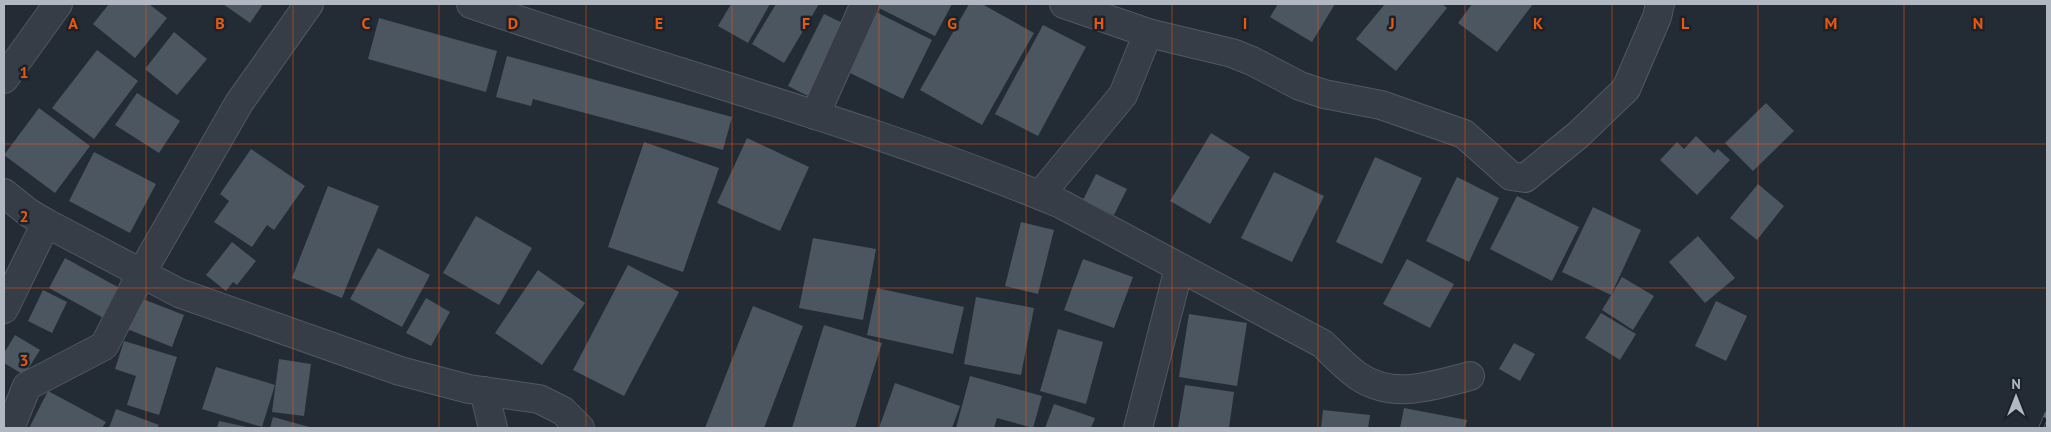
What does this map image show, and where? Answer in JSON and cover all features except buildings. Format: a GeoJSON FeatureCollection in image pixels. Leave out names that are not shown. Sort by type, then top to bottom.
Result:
{"type":"FeatureCollection","features":[{"type":"Feature","properties":{"kind":"street"},"geometry":{"type":"LineString","coordinates":[[4,79],[58,4]]}},
{"type":"Feature","properties":{"kind":"street"},"geometry":{"type":"LineString","coordinates":[[10,428],[27,386],[104,346],[142,272],[238,103],[309,4]]}},
{"type":"Feature","properties":{"kind":"street"},"geometry":{"type":"LineString","coordinates":[[471,4],[888,139],[1040,195],[1061,204],[1323,344],[1358,376],[1385,389],[1411,391],[1470,376]]}},
{"type":"Feature","properties":{"kind":"street"},"geometry":{"type":"LineString","coordinates":[[815,115],[865,4]]}},
{"type":"Feature","properties":{"kind":"street"},"geometry":{"type":"LineString","coordinates":[[1064,4],[1148,33],[1232,53],[1252,61],[1300,86],[1324,94],[1381,104],[1464,134],[1511,176],[1525,178],[1578,135],[1626,89],[1657,17],[1660,4]]}},
{"type":"Feature","properties":{"kind":"street"},"geometry":{"type":"LineString","coordinates":[[1040,195],[1123,95],[1148,33]]}},
{"type":"Feature","properties":{"kind":"street"},"geometry":{"type":"LineString","coordinates":[[4,193],[29,213],[46,223],[180,293],[400,371],[484,391],[539,399],[563,411],[580,428]]}},
{"type":"Feature","properties":{"kind":"street"},"geometry":{"type":"LineString","coordinates":[[4,309],[46,223]]}},
{"type":"Feature","properties":{"kind":"street"},"geometry":{"type":"LineString","coordinates":[[1138,428],[1179,268]]}},
{"type":"Feature","properties":{"kind":"street"},"geometry":{"type":"LineString","coordinates":[[484,391],[493,428]]}},
{"type":"Feature","properties":{"kind":"railway"},"geometry":{"type":"LineString","coordinates":[[2041,428],[2047,414]]}}]}
